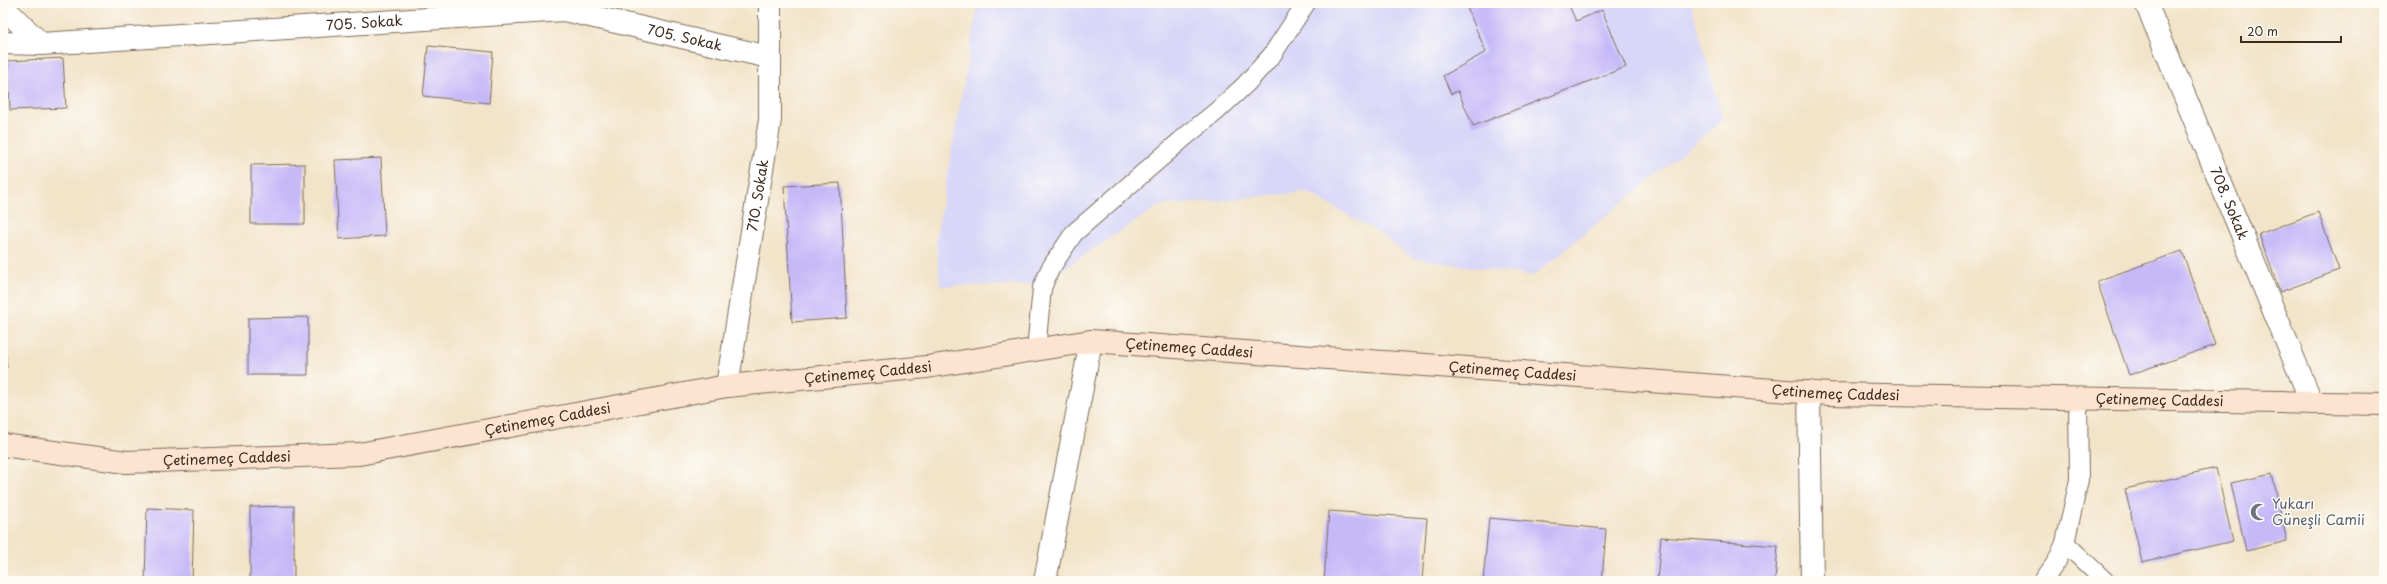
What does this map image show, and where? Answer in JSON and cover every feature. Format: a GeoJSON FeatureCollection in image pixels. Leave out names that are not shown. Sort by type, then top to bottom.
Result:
{"type":"FeatureCollection","features":[{"type":"Feature","properties":{"kind":"main road","name":"Çetinemeç Caddesi"},"geometry":{"type":"LineString","coordinates":[[3,445],[126,462],[359,454],[727,386],[927,366],[1091,341],[1809,392],[2078,399],[2384,404]]}},
{"type":"Feature","properties":{"kind":"street","name":"710. Sokak"},"geometry":{"type":"LineString","coordinates":[[727,386],[770,120],[770,3]]}},
{"type":"Feature","properties":{"kind":"street","name":"708. Sokak"},"geometry":{"type":"LineString","coordinates":[[2146,3],[2312,403]]}},
{"type":"Feature","properties":{"kind":"street"},"geometry":{"type":"LineString","coordinates":[[3,7],[41,44]]}},
{"type":"Feature","properties":{"kind":"street","name":"705. Sokak"},"geometry":{"type":"LineString","coordinates":[[3,43],[41,44],[534,7],[564,10],[769,57]]}},
{"type":"Feature","properties":{"kind":"street"},"geometry":{"type":"LineString","coordinates":[[1045,581],[1091,341]]}},
{"type":"Feature","properties":{"kind":"street"},"geometry":{"type":"LineString","coordinates":[[1809,392],[1812,581]]}},
{"type":"Feature","properties":{"kind":"lane"},"geometry":{"type":"LineString","coordinates":[[1036,350],[1042,288],[1050,269],[1074,233],[1186,136],[1218,111],[1246,84],[1272,55],[1306,3]]}},
{"type":"Feature","properties":{"kind":"lane"},"geometry":{"type":"LineString","coordinates":[[2043,581],[2057,562],[2065,543],[2079,480],[2078,399]]}},
{"type":"Feature","properties":{"kind":"lane"},"geometry":{"type":"LineString","coordinates":[[2065,543],[2105,581]]}},
{"type":"Feature","properties":{"kind":"shaded area"},"geometry":{"type":"Polygon","coordinates":[[[978,3],[1691,3],[1723,120],[1533,276],[1412,258],[1379,233],[1307,192],[1159,206],[1039,285],[940,286],[936,239],[978,3]]]}},
{"type":"Feature","properties":{"kind":"building"},"geometry":{"type":"Polygon","coordinates":[[[1465,3],[1568,3],[1576,21],[1602,10],[1626,67],[1473,126],[1458,91],[1451,94],[1443,76],[1486,52],[1465,3]]]}},
{"type":"Feature","properties":{"kind":"building"},"geometry":{"type":"Polygon","coordinates":[[[428,46],[493,52],[489,103],[423,96],[428,46]]]}},
{"type":"Feature","properties":{"kind":"building"},"geometry":{"type":"Polygon","coordinates":[[[63,58],[66,108],[10,110],[8,61],[63,58]]]}},
{"type":"Feature","properties":{"kind":"building"},"geometry":{"type":"Polygon","coordinates":[[[381,158],[385,236],[339,239],[335,160],[381,158]]]}},
{"type":"Feature","properties":{"kind":"building"},"geometry":{"type":"Polygon","coordinates":[[[305,164],[305,224],[251,224],[251,165],[305,164]]]}},
{"type":"Feature","properties":{"kind":"building"},"geometry":{"type":"Polygon","coordinates":[[[840,183],[847,318],[792,322],[784,186],[840,183]]]}},
{"type":"Feature","properties":{"kind":"building"},"geometry":{"type":"Polygon","coordinates":[[[2318,212],[2339,270],[2280,292],[2259,234],[2318,212]]]}},
{"type":"Feature","properties":{"kind":"building"},"geometry":{"type":"Polygon","coordinates":[[[2182,251],[2215,345],[2129,375],[2097,281],[2182,251]]]}},
{"type":"Feature","properties":{"kind":"building"},"geometry":{"type":"Polygon","coordinates":[[[308,317],[308,375],[248,375],[248,318],[308,317]]]}},
{"type":"Feature","properties":{"kind":"building"},"geometry":{"type":"Polygon","coordinates":[[[3,328],[7,368],[3,368],[3,328]]]}},
{"type":"Feature","properties":{"kind":"building"},"geometry":{"type":"Polygon","coordinates":[[[2216,468],[2233,541],[2142,562],[2125,489],[2216,468]]]}},
{"type":"Feature","properties":{"kind":"building","name":"Yukarı Güneşli Camii"},"geometry":{"type":"Polygon","coordinates":[[[2272,474],[2287,541],[2246,551],[2231,483],[2272,474]]]}},
{"type":"Feature","properties":{"kind":"building"},"geometry":{"type":"Polygon","coordinates":[[[294,506],[294,581],[250,581],[250,507],[294,506]]]}},
{"type":"Feature","properties":{"kind":"building"},"geometry":{"type":"Polygon","coordinates":[[[147,508],[194,510],[192,581],[145,581],[147,508]]]}},
{"type":"Feature","properties":{"kind":"building"},"geometry":{"type":"Polygon","coordinates":[[[1329,511],[1427,518],[1422,581],[1324,581],[1329,511]]]}},
{"type":"Feature","properties":{"kind":"building"},"geometry":{"type":"Polygon","coordinates":[[[1489,518],[1606,529],[1602,581],[1483,581],[1489,518]]]}},
{"type":"Feature","properties":{"kind":"building"},"geometry":{"type":"Polygon","coordinates":[[[1661,537],[1778,546],[1775,581],[1657,581],[1661,537]]]}},
{"type":"Feature","properties":{"kind":"place","name":"Yukarı Güneşli Camii"},"geometry":{"type":"Point","coordinates":[2259,512]}}]}
